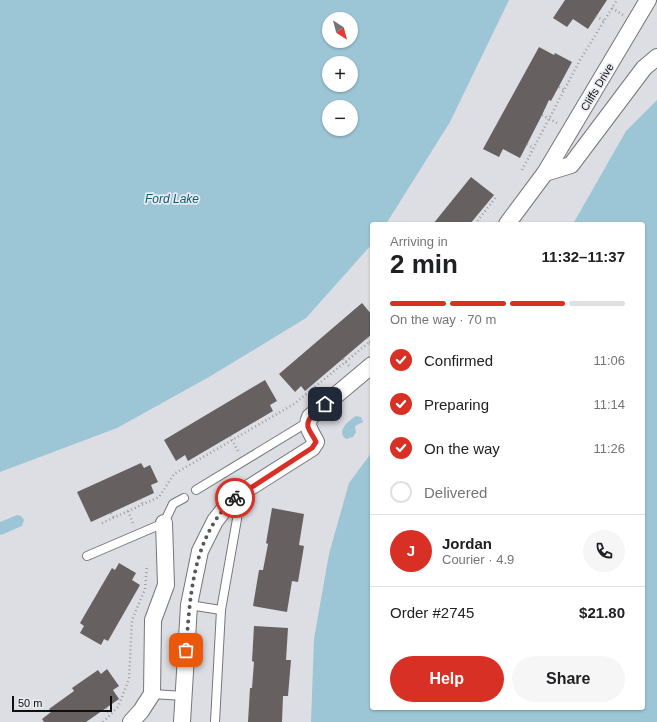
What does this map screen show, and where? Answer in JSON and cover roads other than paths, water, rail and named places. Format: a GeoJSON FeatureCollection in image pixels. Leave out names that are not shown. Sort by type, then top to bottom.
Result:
{"type":"FeatureCollection","features":[{"type":"Feature","properties":{"kind":"street","name":"Cliffs Drive"},"geometry":{"type":"LineString","coordinates":[[508,222],[545,173],[648,0]]}},
{"type":"Feature","properties":{"kind":"street"},"geometry":{"type":"LineString","coordinates":[[545,173],[571,165],[644,68],[657,56]]}},
{"type":"Feature","properties":{"kind":"street"},"geometry":{"type":"LineString","coordinates":[[182,722],[189,605],[200,552],[215,521],[222,510],[236,496],[312,448],[316,442],[308,428],[310,417],[370,366]]}},
{"type":"Feature","properties":{"kind":"street"},"geometry":{"type":"LineString","coordinates":[[131,722],[141,711],[152,694],[153,620],[166,586],[164,523]]}},
{"type":"Feature","properties":{"kind":"lane"},"geometry":{"type":"LineString","coordinates":[[196,490],[308,422]]}},
{"type":"Feature","properties":{"kind":"lane"},"geometry":{"type":"LineString","coordinates":[[87,556],[164,523],[173,504],[184,498]]}},
{"type":"Feature","properties":{"kind":"lane"},"geometry":{"type":"LineString","coordinates":[[215,722],[221,610],[237,519]]}},
{"type":"Feature","properties":{"kind":"lane"},"geometry":{"type":"LineString","coordinates":[[189,605],[221,610]]}},
{"type":"Feature","properties":{"kind":"lane"},"geometry":{"type":"LineString","coordinates":[[152,694],[184,696]]}},
{"type":"Feature","properties":{"kind":"water","name":"Ford Lake"},"geometry":{"type":"Polygon","coordinates":[[[0,0],[509,0],[450,122],[387,222],[370,222],[370,246],[306,318],[209,377],[117,428],[0,472],[0,0]]]}},
{"type":"Feature","properties":{"kind":"water"},"geometry":{"type":"Polygon","coordinates":[[[657,100],[657,722],[311,722],[314,639],[329,554],[349,483],[370,455],[370,710],[645,710],[645,222],[574,222],[626,131],[657,100]]]}},
{"type":"Feature","properties":{"kind":"water"},"geometry":{"type":"Polygon","coordinates":[[[356,416],[361,417],[363,422],[355,426],[356,432],[353,437],[346,439],[342,433],[344,426],[356,416]]]}},
{"type":"Feature","properties":{"kind":"water"},"geometry":{"type":"Polygon","coordinates":[[[17,515],[21,516],[24,520],[22,526],[1,535],[0,522],[17,515]]]}}]}
